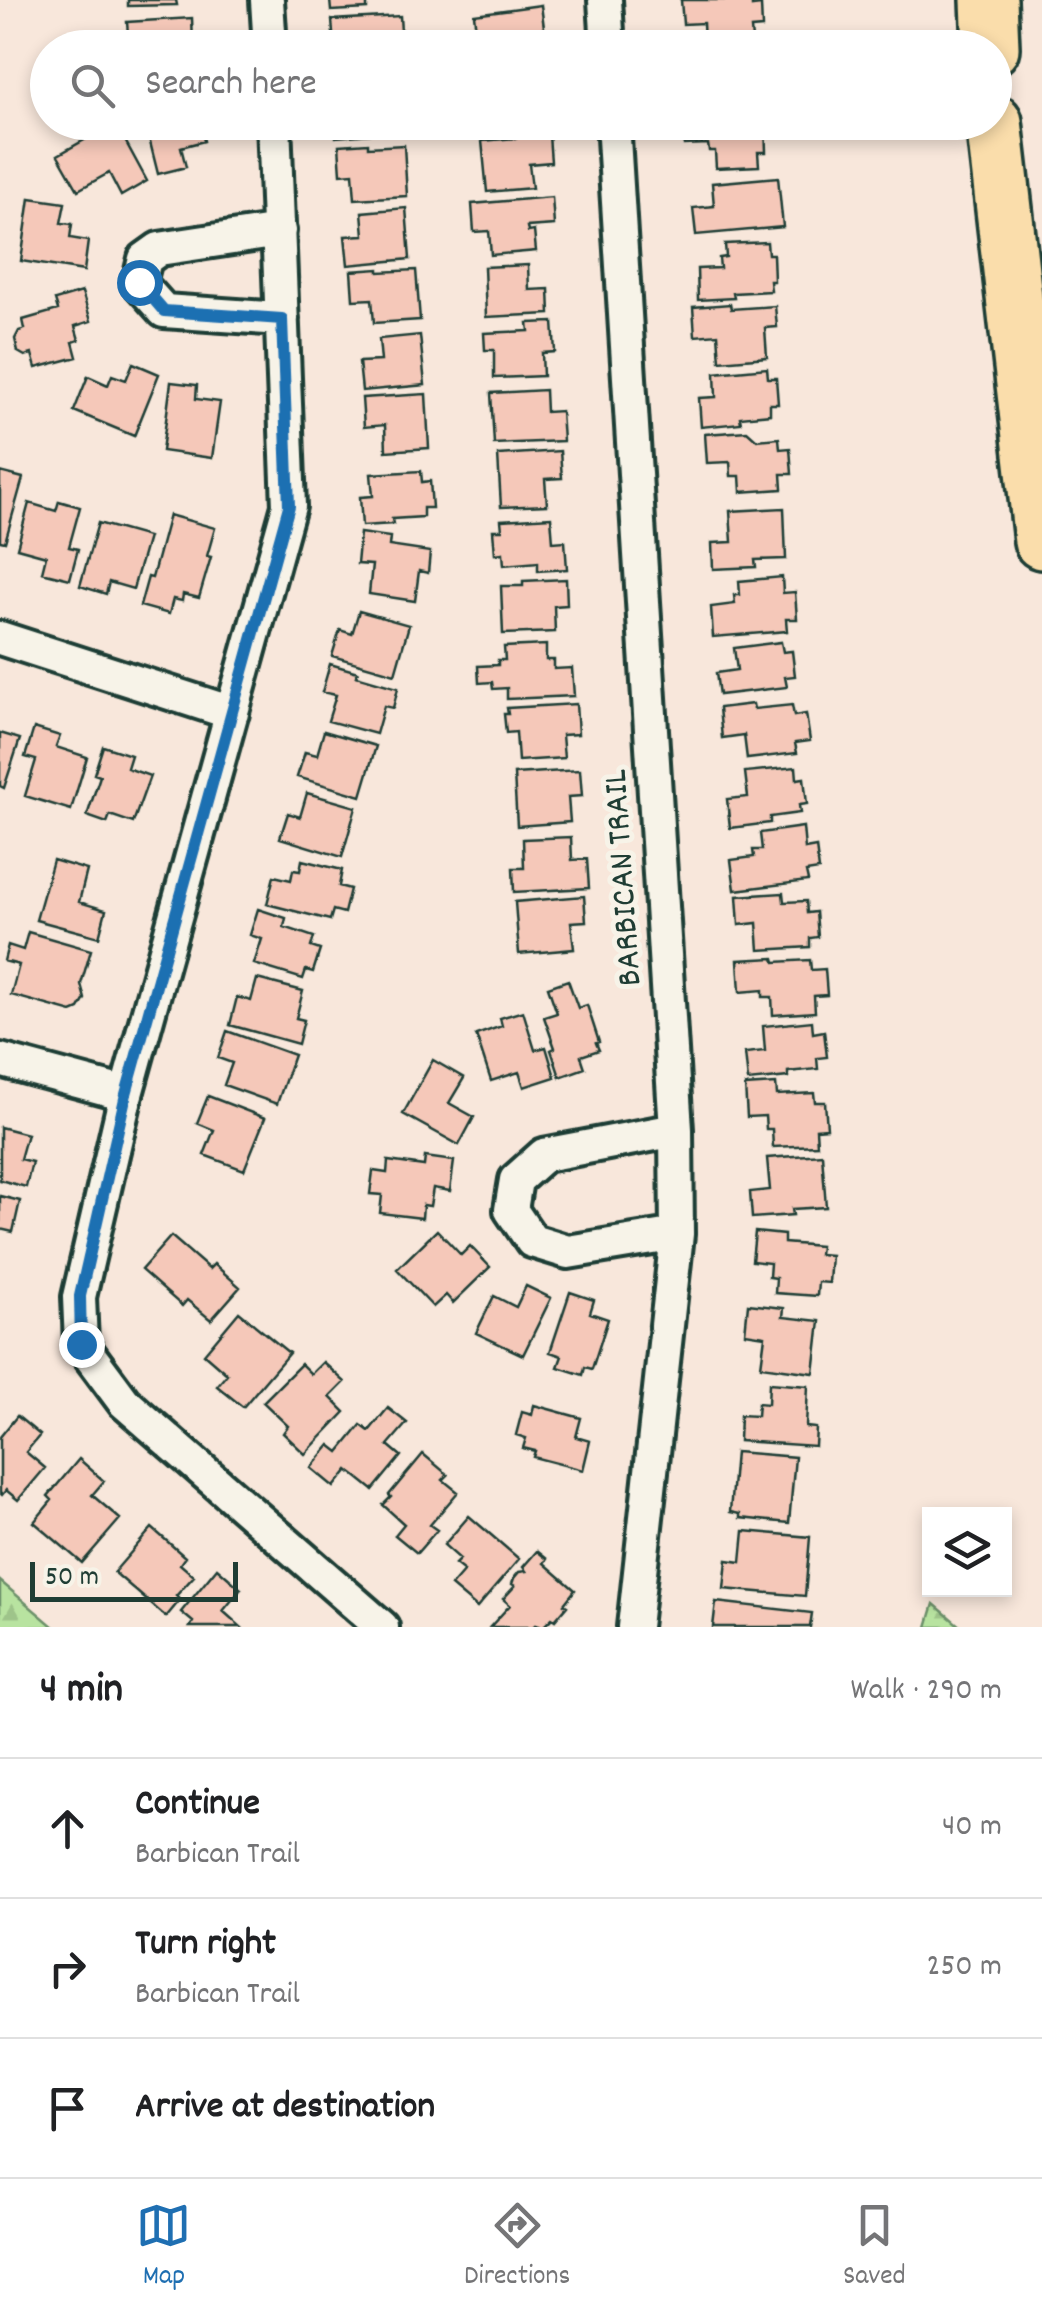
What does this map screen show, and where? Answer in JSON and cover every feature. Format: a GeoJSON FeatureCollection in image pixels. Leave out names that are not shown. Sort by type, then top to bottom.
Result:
{"type":"FeatureCollection","features":[{"type":"Feature","properties":{"kind":"highway"},"geometry":{"type":"LineString","coordinates":[[989,0],[990,30]]}},
{"type":"Feature","properties":{"kind":"highway"},"geometry":{"type":"LineString","coordinates":[[996,140],[1042,541]]}},
{"type":"Feature","properties":{"kind":"street"},"geometry":{"type":"LineString","coordinates":[[267,0],[269,30]]}},
{"type":"Feature","properties":{"kind":"street"},"geometry":{"type":"LineString","coordinates":[[605,0],[607,30]]}},
{"type":"Feature","properties":{"kind":"street"},"geometry":{"type":"LineString","coordinates":[[275,140],[289,506],[126,1094],[80,1296],[81,1344],[124,1402],[382,1627]]}},
{"type":"Feature","properties":{"kind":"street","name":"BARBICAN TRAIL"},"geometry":{"type":"LineString","coordinates":[[614,140],[676,1130],[677,1234],[634,1627]]}},
{"type":"Feature","properties":{"kind":"street"},"geometry":{"type":"LineString","coordinates":[[279,231],[159,249],[145,258],[139,282],[164,311],[282,319]]}},
{"type":"Feature","properties":{"kind":"street"},"geometry":{"type":"LineString","coordinates":[[0,638],[232,713]]}},
{"type":"Feature","properties":{"kind":"street"},"geometry":{"type":"LineString","coordinates":[[0,1060],[126,1094]]}},
{"type":"Feature","properties":{"kind":"street"},"geometry":{"type":"LineString","coordinates":[[676,1130],[544,1155],[516,1180],[511,1210],[532,1241],[568,1252],[677,1234]]}},
{"type":"Feature","properties":{"kind":"green space"},"geometry":{"type":"Polygon","coordinates":[[[0,1581],[54,1627],[0,1627],[0,1581]]]}},
{"type":"Feature","properties":{"kind":"green space"},"geometry":{"type":"Polygon","coordinates":[[[934,1604],[961,1627],[927,1627],[934,1604]]]}},
{"type":"Feature","properties":{"kind":"building"},"geometry":{"type":"Polygon","coordinates":[[[128,0],[176,0],[177,5],[128,6],[128,0]]]}},
{"type":"Feature","properties":{"kind":"building"},"geometry":{"type":"Polygon","coordinates":[[[330,0],[367,0],[367,9],[331,11],[330,0]]]}},
{"type":"Feature","properties":{"kind":"building"},"geometry":{"type":"Polygon","coordinates":[[[681,0],[752,0],[752,6],[761,5],[762,28],[703,30],[703,23],[683,24],[681,0]]]}},
{"type":"Feature","properties":{"kind":"building"},"geometry":{"type":"Polygon","coordinates":[[[541,5],[544,30],[476,30],[474,14],[541,5]]]}},
{"type":"Feature","properties":{"kind":"building"},"geometry":{"type":"Polygon","coordinates":[[[400,16],[401,30],[333,30],[332,20],[400,16]]]}},
{"type":"Feature","properties":{"kind":"building"},"geometry":{"type":"Polygon","coordinates":[[[192,18],[192,30],[128,30],[127,22],[192,18]]]}},
{"type":"Feature","properties":{"kind":"building"},"geometry":{"type":"Polygon","coordinates":[[[84,140],[125,140],[147,181],[121,196],[109,173],[78,190],[58,155],[84,140]]]}},
{"type":"Feature","properties":{"kind":"building"},"geometry":{"type":"Polygon","coordinates":[[[150,140],[204,140],[181,147],[186,167],[158,174],[150,140]]]}},
{"type":"Feature","properties":{"kind":"building"},"geometry":{"type":"Polygon","coordinates":[[[549,140],[551,162],[529,164],[532,188],[487,192],[482,141],[549,140]]]}},
{"type":"Feature","properties":{"kind":"building"},"geometry":{"type":"Polygon","coordinates":[[[684,140],[766,140],[766,152],[758,152],[759,166],[716,168],[715,151],[709,151],[708,144],[684,145],[684,140]]]}},
{"type":"Feature","properties":{"kind":"building"},"geometry":{"type":"Polygon","coordinates":[[[368,143],[368,147],[404,145],[407,196],[355,199],[353,173],[341,174],[339,145],[368,143]]]}},
{"type":"Feature","properties":{"kind":"building"},"geometry":{"type":"Polygon","coordinates":[[[778,177],[783,227],[696,235],[693,208],[714,206],[712,183],[778,177]]]}},
{"type":"Feature","properties":{"kind":"building"},"geometry":{"type":"Polygon","coordinates":[[[552,197],[554,225],[527,227],[528,232],[534,231],[536,251],[491,255],[489,231],[474,232],[472,204],[552,197]]]}},
{"type":"Feature","properties":{"kind":"building"},"geometry":{"type":"Polygon","coordinates":[[[30,198],[65,203],[61,223],[72,224],[70,238],[88,241],[84,271],[21,261],[30,198]]]}},
{"type":"Feature","properties":{"kind":"building"},"geometry":{"type":"Polygon","coordinates":[[[406,208],[410,259],[348,265],[345,236],[364,235],[362,212],[406,208]]]}},
{"type":"Feature","properties":{"kind":"building"},"geometry":{"type":"Polygon","coordinates":[[[767,242],[768,254],[773,254],[771,291],[698,300],[697,269],[720,268],[719,258],[726,257],[725,244],[767,242]]]}},
{"type":"Feature","properties":{"kind":"building"},"geometry":{"type":"Polygon","coordinates":[[[528,265],[529,290],[549,289],[550,314],[486,317],[484,267],[528,265]]]}},
{"type":"Feature","properties":{"kind":"building"},"geometry":{"type":"Polygon","coordinates":[[[416,270],[420,320],[374,323],[372,299],[353,300],[351,271],[416,270]]]}},
{"type":"Feature","properties":{"kind":"building"},"geometry":{"type":"Polygon","coordinates":[[[82,292],[91,321],[75,326],[79,340],[73,342],[77,357],[36,368],[32,354],[18,352],[15,339],[25,329],[23,320],[58,310],[55,300],[82,292]]]}},
{"type":"Feature","properties":{"kind":"building"},"geometry":{"type":"Polygon","coordinates":[[[730,304],[731,309],[775,306],[777,327],[765,328],[767,357],[720,361],[718,334],[695,336],[693,307],[730,304]]]}},
{"type":"Feature","properties":{"kind":"building"},"geometry":{"type":"Polygon","coordinates":[[[553,322],[555,352],[542,353],[543,376],[494,378],[494,350],[485,350],[484,333],[529,331],[528,323],[553,322]]]}},
{"type":"Feature","properties":{"kind":"building"},"geometry":{"type":"Polygon","coordinates":[[[420,335],[425,385],[362,391],[359,362],[381,361],[379,339],[420,335]]]}},
{"type":"Feature","properties":{"kind":"building"},"geometry":{"type":"Polygon","coordinates":[[[133,363],[159,374],[134,436],[74,411],[88,376],[108,385],[112,375],[126,380],[133,363]]]}},
{"type":"Feature","properties":{"kind":"building"},"geometry":{"type":"Polygon","coordinates":[[[767,368],[768,378],[776,378],[778,404],[770,404],[770,414],[740,417],[741,423],[701,427],[699,398],[716,397],[715,373],[767,368]]]}},
{"type":"Feature","properties":{"kind":"building"},"geometry":{"type":"Polygon","coordinates":[[[171,382],[197,385],[196,399],[220,402],[212,458],[162,451],[171,382]]]}},
{"type":"Feature","properties":{"kind":"building"},"geometry":{"type":"Polygon","coordinates":[[[545,390],[546,412],[561,411],[563,441],[494,444],[491,393],[545,390]]]}},
{"type":"Feature","properties":{"kind":"building"},"geometry":{"type":"Polygon","coordinates":[[[426,394],[429,448],[386,451],[385,425],[364,427],[362,398],[426,394]]]}},
{"type":"Feature","properties":{"kind":"building"},"geometry":{"type":"Polygon","coordinates":[[[747,431],[757,440],[779,438],[780,449],[790,448],[792,474],[781,474],[782,489],[741,492],[740,476],[731,476],[730,462],[707,463],[705,434],[747,431]]]}},
{"type":"Feature","properties":{"kind":"building"},"geometry":{"type":"Polygon","coordinates":[[[560,451],[562,478],[545,479],[547,505],[501,507],[498,455],[560,451]]]}},
{"type":"Feature","properties":{"kind":"building"},"geometry":{"type":"Polygon","coordinates":[[[421,471],[422,482],[430,481],[432,508],[423,508],[423,517],[362,526],[360,497],[373,496],[371,474],[421,471]]]}},
{"type":"Feature","properties":{"kind":"building"},"geometry":{"type":"Polygon","coordinates":[[[0,472],[23,478],[5,542],[0,541],[0,472]]]}},
{"type":"Feature","properties":{"kind":"building"},"geometry":{"type":"Polygon","coordinates":[[[59,501],[80,507],[69,547],[78,549],[70,579],[42,572],[46,556],[17,548],[29,503],[56,511],[59,501]]]}},
{"type":"Feature","properties":{"kind":"building"},"geometry":{"type":"Polygon","coordinates":[[[784,508],[786,559],[755,560],[756,567],[713,569],[712,543],[732,542],[730,511],[784,508]]]}},
{"type":"Feature","properties":{"kind":"building"},"geometry":{"type":"Polygon","coordinates":[[[169,515],[215,528],[199,598],[183,594],[182,601],[173,599],[169,614],[140,606],[169,515]]]}},
{"type":"Feature","properties":{"kind":"building"},"geometry":{"type":"Polygon","coordinates":[[[551,517],[553,542],[565,541],[567,569],[538,571],[538,562],[504,565],[503,553],[495,554],[493,530],[502,530],[501,520],[551,517]]]}},
{"type":"Feature","properties":{"kind":"building"},"geometry":{"type":"Polygon","coordinates":[[[98,523],[148,537],[133,589],[109,582],[106,594],[80,586],[98,523]]]}},
{"type":"Feature","properties":{"kind":"building"},"geometry":{"type":"Polygon","coordinates":[[[360,533],[390,537],[389,546],[430,552],[428,573],[419,571],[415,601],[369,594],[372,565],[357,564],[360,533]]]}},
{"type":"Feature","properties":{"kind":"building"},"geometry":{"type":"Polygon","coordinates":[[[782,577],[783,593],[795,592],[797,619],[786,619],[787,631],[713,637],[711,607],[735,604],[734,595],[740,595],[739,581],[782,577]]]}},
{"type":"Feature","properties":{"kind":"building"},"geometry":{"type":"Polygon","coordinates":[[[566,579],[567,605],[554,606],[555,632],[503,634],[501,586],[566,579]]]}},
{"type":"Feature","properties":{"kind":"building"},"geometry":{"type":"Polygon","coordinates":[[[359,611],[409,625],[395,674],[332,656],[340,630],[352,634],[359,611]]]}},
{"type":"Feature","properties":{"kind":"building"},"geometry":{"type":"Polygon","coordinates":[[[781,642],[783,652],[792,651],[795,676],[785,677],[787,687],[719,695],[716,673],[737,670],[734,648],[781,642]]]}},
{"type":"Feature","properties":{"kind":"building"},"geometry":{"type":"Polygon","coordinates":[[[546,645],[546,660],[554,660],[554,669],[572,668],[574,696],[507,699],[507,688],[493,689],[492,682],[479,683],[478,666],[498,665],[498,660],[505,660],[504,647],[546,645]]]}},
{"type":"Feature","properties":{"kind":"building"},"geometry":{"type":"Polygon","coordinates":[[[330,664],[398,688],[393,708],[384,706],[376,734],[328,721],[336,695],[322,692],[330,664]]]}},
{"type":"Feature","properties":{"kind":"building"},"geometry":{"type":"Polygon","coordinates":[[[576,704],[578,734],[562,735],[564,758],[518,761],[516,732],[506,733],[507,708],[576,704]]]}},
{"type":"Feature","properties":{"kind":"building"},"geometry":{"type":"Polygon","coordinates":[[[753,704],[754,709],[792,705],[794,716],[806,714],[810,741],[795,743],[797,753],[747,759],[744,735],[722,738],[719,708],[753,704]]]}},
{"type":"Feature","properties":{"kind":"building"},"geometry":{"type":"Polygon","coordinates":[[[34,728],[60,736],[56,747],[87,757],[71,810],[25,796],[36,760],[25,757],[34,728]]]}},
{"type":"Feature","properties":{"kind":"building"},"geometry":{"type":"Polygon","coordinates":[[[324,731],[376,746],[361,796],[297,777],[305,752],[317,755],[324,731]]]}},
{"type":"Feature","properties":{"kind":"building"},"geometry":{"type":"Polygon","coordinates":[[[0,733],[20,739],[4,788],[0,786],[0,733]]]}},
{"type":"Feature","properties":{"kind":"building"},"geometry":{"type":"Polygon","coordinates":[[[103,746],[131,755],[127,768],[150,776],[133,823],[110,815],[107,823],[87,816],[100,776],[94,774],[103,746]]]}},
{"type":"Feature","properties":{"kind":"building"},"geometry":{"type":"Polygon","coordinates":[[[796,767],[797,779],[804,778],[807,804],[799,805],[800,813],[770,817],[770,823],[730,828],[727,799],[748,797],[745,772],[796,767]]]}},
{"type":"Feature","properties":{"kind":"building"},"geometry":{"type":"Polygon","coordinates":[[[580,770],[582,796],[568,797],[570,822],[517,826],[514,774],[580,770]]]}},
{"type":"Feature","properties":{"kind":"building"},"geometry":{"type":"Polygon","coordinates":[[[307,793],[356,807],[342,857],[280,838],[288,813],[300,817],[307,793]]]}},
{"type":"Feature","properties":{"kind":"building"},"geometry":{"type":"Polygon","coordinates":[[[803,827],[805,849],[816,847],[819,870],[806,872],[808,881],[735,890],[731,860],[754,857],[753,850],[762,850],[760,833],[803,827]]]}},
{"type":"Feature","properties":{"kind":"building"},"geometry":{"type":"Polygon","coordinates":[[[571,837],[572,860],[587,859],[589,888],[514,892],[513,868],[524,868],[523,839],[571,837]]]}},
{"type":"Feature","properties":{"kind":"building"},"geometry":{"type":"Polygon","coordinates":[[[53,860],[87,870],[79,902],[106,910],[99,937],[36,920],[53,860]]]}},
{"type":"Feature","properties":{"kind":"building"},"geometry":{"type":"Polygon","coordinates":[[[302,860],[342,870],[339,886],[350,889],[344,913],[333,910],[330,920],[267,904],[274,876],[291,880],[293,870],[300,871],[302,860]]]}},
{"type":"Feature","properties":{"kind":"building"},"geometry":{"type":"Polygon","coordinates":[[[783,893],[784,902],[806,901],[807,913],[816,912],[818,937],[810,938],[810,947],[759,950],[757,923],[739,925],[737,896],[783,893]]]}},
{"type":"Feature","properties":{"kind":"building"},"geometry":{"type":"Polygon","coordinates":[[[584,896],[586,921],[571,922],[574,949],[519,954],[515,902],[584,896]]]}},
{"type":"Feature","properties":{"kind":"building"},"geometry":{"type":"Polygon","coordinates":[[[258,909],[286,918],[284,927],[314,937],[311,947],[320,950],[313,972],[306,970],[303,979],[254,964],[262,939],[250,935],[258,909]]]}},
{"type":"Feature","properties":{"kind":"building"},"geometry":{"type":"Polygon","coordinates":[[[28,932],[91,950],[81,984],[85,999],[79,1009],[72,1012],[11,995],[19,965],[4,961],[8,945],[23,950],[28,932]]]}},
{"type":"Feature","properties":{"kind":"building"},"geometry":{"type":"Polygon","coordinates":[[[774,958],[775,962],[810,960],[811,970],[825,969],[827,995],[814,996],[815,1012],[773,1015],[772,997],[763,997],[763,990],[740,992],[738,960],[774,958]]]}},
{"type":"Feature","properties":{"kind":"building"},"geometry":{"type":"Polygon","coordinates":[[[257,979],[303,991],[296,1018],[304,1020],[298,1044],[230,1025],[237,997],[251,1001],[257,979]]]}},
{"type":"Feature","properties":{"kind":"building"},"geometry":{"type":"Polygon","coordinates":[[[568,980],[578,1008],[587,1005],[599,1050],[581,1056],[585,1068],[560,1077],[544,1017],[557,1013],[548,987],[568,980]]]}},
{"type":"Feature","properties":{"kind":"building"},"geometry":{"type":"Polygon","coordinates":[[[523,1011],[535,1050],[546,1047],[555,1077],[524,1087],[519,1072],[491,1081],[476,1035],[502,1026],[500,1018],[523,1011]]]}},
{"type":"Feature","properties":{"kind":"building"},"geometry":{"type":"Polygon","coordinates":[[[812,1021],[813,1033],[824,1031],[827,1057],[817,1058],[818,1069],[748,1081],[745,1053],[765,1051],[763,1026],[812,1021]]]}},
{"type":"Feature","properties":{"kind":"building"},"geometry":{"type":"Polygon","coordinates":[[[227,1031],[294,1055],[277,1104],[224,1085],[232,1063],[218,1058],[227,1031]]]}},
{"type":"Feature","properties":{"kind":"building"},"geometry":{"type":"Polygon","coordinates":[[[433,1060],[464,1078],[449,1103],[474,1117],[459,1145],[403,1114],[433,1060]]]}},
{"type":"Feature","properties":{"kind":"building"},"geometry":{"type":"Polygon","coordinates":[[[776,1084],[777,1095],[814,1093],[815,1102],[825,1102],[827,1128],[816,1129],[817,1145],[773,1147],[772,1129],[766,1129],[765,1116],[747,1117],[745,1086],[776,1084]]]}},
{"type":"Feature","properties":{"kind":"building"},"geometry":{"type":"Polygon","coordinates":[[[208,1096],[265,1118],[244,1170],[204,1155],[214,1130],[197,1123],[208,1096]]]}},
{"type":"Feature","properties":{"kind":"building"},"geometry":{"type":"Polygon","coordinates":[[[0,1127],[27,1134],[20,1159],[32,1162],[26,1187],[0,1180],[0,1127]]]}},
{"type":"Feature","properties":{"kind":"building"},"geometry":{"type":"Polygon","coordinates":[[[822,1154],[826,1207],[792,1209],[793,1215],[752,1218],[750,1192],[770,1190],[767,1158],[822,1154]]]}},
{"type":"Feature","properties":{"kind":"building"},"geometry":{"type":"Polygon","coordinates":[[[425,1157],[454,1161],[450,1191],[433,1188],[430,1206],[423,1205],[422,1218],[380,1213],[382,1195],[370,1194],[373,1171],[387,1173],[388,1161],[424,1166],[425,1157]]]}},
{"type":"Feature","properties":{"kind":"building"},"geometry":{"type":"Polygon","coordinates":[[[0,1196],[20,1201],[13,1232],[0,1229],[0,1196]]]}},
{"type":"Feature","properties":{"kind":"building"},"geometry":{"type":"Polygon","coordinates":[[[437,1230],[461,1255],[470,1246],[490,1267],[453,1303],[446,1295],[433,1307],[397,1269],[437,1230]]]}},
{"type":"Feature","properties":{"kind":"building"},"geometry":{"type":"Polygon","coordinates":[[[755,1232],[784,1235],[784,1243],[820,1246],[819,1254],[831,1255],[829,1283],[818,1282],[817,1296],[775,1293],[776,1278],[769,1277],[770,1263],[752,1261],[755,1232]]]}},
{"type":"Feature","properties":{"kind":"building"},"geometry":{"type":"Polygon","coordinates":[[[171,1236],[209,1269],[214,1264],[240,1287],[211,1320],[187,1300],[182,1306],[141,1270],[171,1236]]]}},
{"type":"Feature","properties":{"kind":"building"},"geometry":{"type":"Polygon","coordinates":[[[526,1286],[551,1298],[523,1355],[476,1333],[494,1296],[516,1307],[526,1286]]]}},
{"type":"Feature","properties":{"kind":"building"},"geometry":{"type":"Polygon","coordinates":[[[570,1292],[594,1300],[590,1313],[608,1319],[592,1369],[585,1367],[583,1375],[558,1367],[562,1356],[550,1352],[570,1292]]]}},
{"type":"Feature","properties":{"kind":"building"},"geometry":{"type":"Polygon","coordinates":[[[748,1304],[784,1308],[783,1317],[820,1321],[814,1373],[761,1366],[765,1336],[745,1333],[748,1304]]]}},
{"type":"Feature","properties":{"kind":"building"},"geometry":{"type":"Polygon","coordinates":[[[239,1312],[289,1353],[243,1407],[217,1386],[227,1374],[204,1354],[239,1312]]]}},
{"type":"Feature","properties":{"kind":"building"},"geometry":{"type":"Polygon","coordinates":[[[323,1362],[345,1382],[330,1397],[345,1412],[305,1454],[283,1433],[288,1426],[263,1402],[301,1364],[311,1374],[323,1362]]]}},
{"type":"Feature","properties":{"kind":"building"},"geometry":{"type":"Polygon","coordinates":[[[769,1383],[808,1386],[806,1427],[816,1428],[815,1446],[739,1441],[740,1415],[757,1416],[758,1403],[768,1404],[769,1383]]]}},
{"type":"Feature","properties":{"kind":"building"},"geometry":{"type":"Polygon","coordinates":[[[534,1405],[581,1418],[576,1437],[590,1441],[583,1470],[533,1457],[535,1451],[523,1448],[526,1438],[516,1435],[522,1412],[532,1415],[534,1405]]]}},
{"type":"Feature","properties":{"kind":"building"},"geometry":{"type":"Polygon","coordinates":[[[388,1408],[407,1423],[388,1445],[401,1456],[373,1490],[348,1470],[334,1487],[311,1468],[330,1445],[339,1452],[361,1425],[369,1431],[388,1408]]]}},
{"type":"Feature","properties":{"kind":"building"},"geometry":{"type":"Polygon","coordinates":[[[17,1416],[40,1435],[26,1452],[45,1468],[18,1500],[6,1490],[0,1493],[0,1437],[17,1416]]]}},
{"type":"Feature","properties":{"kind":"building"},"geometry":{"type":"Polygon","coordinates":[[[735,1452],[795,1457],[789,1523],[740,1518],[740,1514],[730,1512],[735,1452]]]}},
{"type":"Feature","properties":{"kind":"building"},"geometry":{"type":"Polygon","coordinates":[[[423,1454],[448,1475],[443,1480],[458,1492],[430,1525],[437,1530],[417,1553],[395,1535],[404,1524],[383,1505],[423,1454]]]}},
{"type":"Feature","properties":{"kind":"building"},"geometry":{"type":"Polygon","coordinates":[[[79,1459],[104,1481],[92,1495],[120,1519],[82,1563],[34,1522],[52,1500],[48,1496],[79,1459]]]}},
{"type":"Feature","properties":{"kind":"building"},"geometry":{"type":"Polygon","coordinates":[[[469,1516],[519,1559],[477,1608],[451,1586],[464,1571],[455,1564],[460,1559],[444,1545],[469,1516]]]}},
{"type":"Feature","properties":{"kind":"building"},"geometry":{"type":"Polygon","coordinates":[[[152,1528],[185,1557],[180,1564],[194,1576],[176,1596],[180,1600],[166,1617],[114,1572],[152,1528]]]}},
{"type":"Feature","properties":{"kind":"building"},"geometry":{"type":"Polygon","coordinates":[[[744,1531],[810,1537],[805,1596],[724,1589],[727,1560],[741,1562],[744,1531]]]}},
{"type":"Feature","properties":{"kind":"building"},"geometry":{"type":"Polygon","coordinates":[[[537,1551],[547,1559],[544,1563],[575,1590],[564,1604],[567,1606],[543,1627],[490,1627],[510,1605],[503,1599],[515,1586],[514,1578],[526,1571],[523,1567],[537,1551]]]}},
{"type":"Feature","properties":{"kind":"building"},"geometry":{"type":"Polygon","coordinates":[[[217,1568],[241,1589],[223,1611],[241,1627],[190,1627],[193,1622],[181,1612],[217,1568]]]}},
{"type":"Feature","properties":{"kind":"building"},"geometry":{"type":"Polygon","coordinates":[[[716,1602],[812,1613],[810,1627],[713,1627],[716,1602]]]}},
{"type":"Feature","properties":{"kind":"route"},"geometry":{"type":"LineString","coordinates":[[81,1344],[80,1296],[126,1094],[289,506],[282,319],[164,311],[139,282]]}}]}
